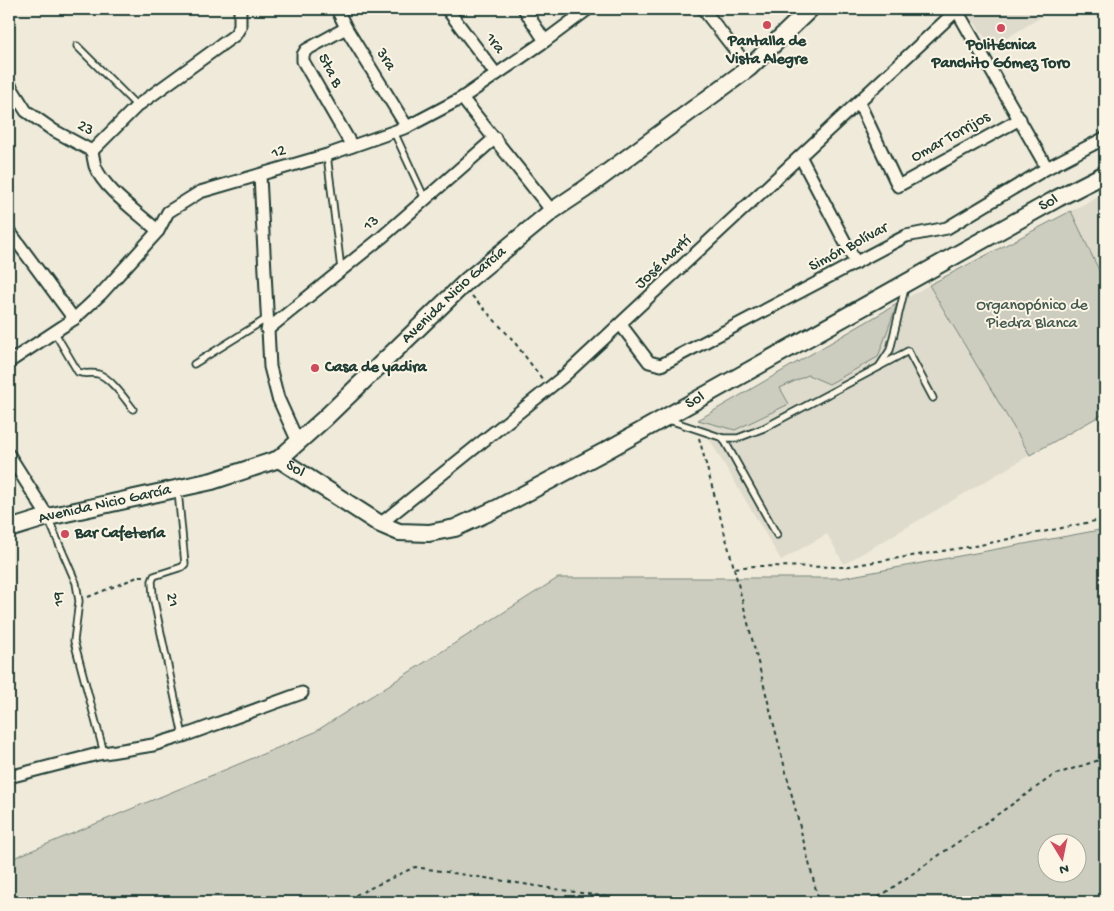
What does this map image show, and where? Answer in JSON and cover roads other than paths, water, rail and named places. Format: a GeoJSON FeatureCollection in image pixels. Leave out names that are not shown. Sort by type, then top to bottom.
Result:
{"type":"FeatureCollection","features":[{"type":"Feature","properties":{"kind":"street"},"geometry":{"type":"LineString","coordinates":[[92,151],[137,106],[235,35],[240,27],[240,9]]}},
{"type":"Feature","properties":{"kind":"street","name":"3ra"},"geometry":{"type":"LineString","coordinates":[[337,9],[346,28],[407,127]]}},
{"type":"Feature","properties":{"kind":"street","name":"1ra"},"geometry":{"type":"LineString","coordinates":[[447,9],[496,74]]}},
{"type":"Feature","properties":{"kind":"street"},"geometry":{"type":"LineString","coordinates":[[524,9],[545,41]]}},
{"type":"Feature","properties":{"kind":"street","name":"12"},"geometry":{"type":"LineString","coordinates":[[9,362],[74,319],[101,294],[158,230],[168,212],[200,192],[327,155],[407,127],[462,98],[545,41],[587,9]]}},
{"type":"Feature","properties":{"kind":"street"},"geometry":{"type":"LineString","coordinates":[[703,9],[749,68]]}},
{"type":"Feature","properties":{"kind":"street","name":"Avenida Nicio García"},"geometry":{"type":"LineString","coordinates":[[9,529],[48,517],[212,480],[279,459],[463,285],[552,211],[585,189],[749,68],[810,9]]}},
{"type":"Feature","properties":{"kind":"street"},"geometry":{"type":"LineString","coordinates":[[956,10],[1047,168]]}},
{"type":"Feature","properties":{"kind":"street","name":"José Martí"},"geometry":{"type":"LineString","coordinates":[[380,524],[549,388],[621,325],[956,10]]}},
{"type":"Feature","properties":{"kind":"street","name":"5ta B"},"geometry":{"type":"LineString","coordinates":[[346,28],[306,50],[303,55],[303,61],[352,146]]}},
{"type":"Feature","properties":{"kind":"street","name":"23"},"geometry":{"type":"LineString","coordinates":[[9,84],[26,111],[53,130],[92,151],[95,166],[100,177],[114,194],[158,230]]}},
{"type":"Feature","properties":{"kind":"street"},"geometry":{"type":"LineString","coordinates":[[462,98],[552,211]]}},
{"type":"Feature","properties":{"kind":"street","name":"Omar Torrijos"},"geometry":{"type":"LineString","coordinates":[[859,103],[898,186],[1020,119]]}},
{"type":"Feature","properties":{"kind":"street","name":"13"},"geometry":{"type":"LineString","coordinates":[[267,325],[341,271],[495,138]]}},
{"type":"Feature","properties":{"kind":"street","name":"Simón Bolívar"},"geometry":{"type":"LineString","coordinates":[[621,325],[649,362],[661,365],[906,236],[947,228],[1047,168],[1105,138]]}},
{"type":"Feature","properties":{"kind":"street"},"geometry":{"type":"LineString","coordinates":[[800,158],[856,263]]}},
{"type":"Feature","properties":{"kind":"street","name":"Sol"},"geometry":{"type":"LineString","coordinates":[[279,459],[380,524],[399,532],[429,534],[455,528],[498,508],[664,418],[1058,198],[1105,174]]}},
{"type":"Feature","properties":{"kind":"street"},"geometry":{"type":"LineString","coordinates":[[260,176],[270,366],[278,398],[298,442]]}},
{"type":"Feature","properties":{"kind":"street"},"geometry":{"type":"LineString","coordinates":[[9,231],[74,319]]}},
{"type":"Feature","properties":{"kind":"street","name":"19"},"geometry":{"type":"LineString","coordinates":[[9,456],[48,517]]}},
{"type":"Feature","properties":{"kind":"street"},"geometry":{"type":"LineString","coordinates":[[9,778],[104,753],[153,745],[302,693]]}},
{"type":"Feature","properties":{"kind":"lane"},"geometry":{"type":"LineString","coordinates":[[77,46],[137,106]]}},
{"type":"Feature","properties":{"kind":"lane"},"geometry":{"type":"LineString","coordinates":[[394,132],[425,199]]}},
{"type":"Feature","properties":{"kind":"lane"},"geometry":{"type":"LineString","coordinates":[[327,155],[341,271]]}},
{"type":"Feature","properties":{"kind":"lane"},"geometry":{"type":"LineString","coordinates":[[878,367],[890,350],[906,284]]}},
{"type":"Feature","properties":{"kind":"lane"},"geometry":{"type":"LineString","coordinates":[[194,364],[267,325]]}},
{"type":"Feature","properties":{"kind":"lane"},"geometry":{"type":"LineString","coordinates":[[55,333],[78,372],[106,377],[133,409]]}},
{"type":"Feature","properties":{"kind":"lane"},"geometry":{"type":"LineString","coordinates":[[664,418],[723,438],[738,438],[764,428],[908,351],[933,398]]}},
{"type":"Feature","properties":{"kind":"lane"},"geometry":{"type":"LineString","coordinates":[[723,438],[777,535]]}},
{"type":"Feature","properties":{"kind":"lane","name":"21"},"geometry":{"type":"LineString","coordinates":[[178,488],[185,564],[182,567],[154,576],[152,581],[153,596],[183,736]]}},
{"type":"Feature","properties":{"kind":"lane","name":"19"},"geometry":{"type":"LineString","coordinates":[[48,517],[76,582],[79,601],[74,641],[104,753]]}},
{"type":"Feature","properties":{"kind":"place","name":"Pantalla de Vista Alegre"},"geometry":{"type":"Point","coordinates":[767,25]}},
{"type":"Feature","properties":{"kind":"place","name":"Politécnica Panchito Gómez Toro"},"geometry":{"type":"Point","coordinates":[1001,28]}},
{"type":"Feature","properties":{"kind":"place","name":"Casa de yadira"},"geometry":{"type":"Point","coordinates":[315,368]}},
{"type":"Feature","properties":{"kind":"place","name":"Bar Cafetería"},"geometry":{"type":"Point","coordinates":[65,534]}},
{"type":"Feature","properties":{"kind":"park label","name":"Organopónico de Piedra Blanca"},"geometry":{"type":"Point","coordinates":[1032,315]}}]}
